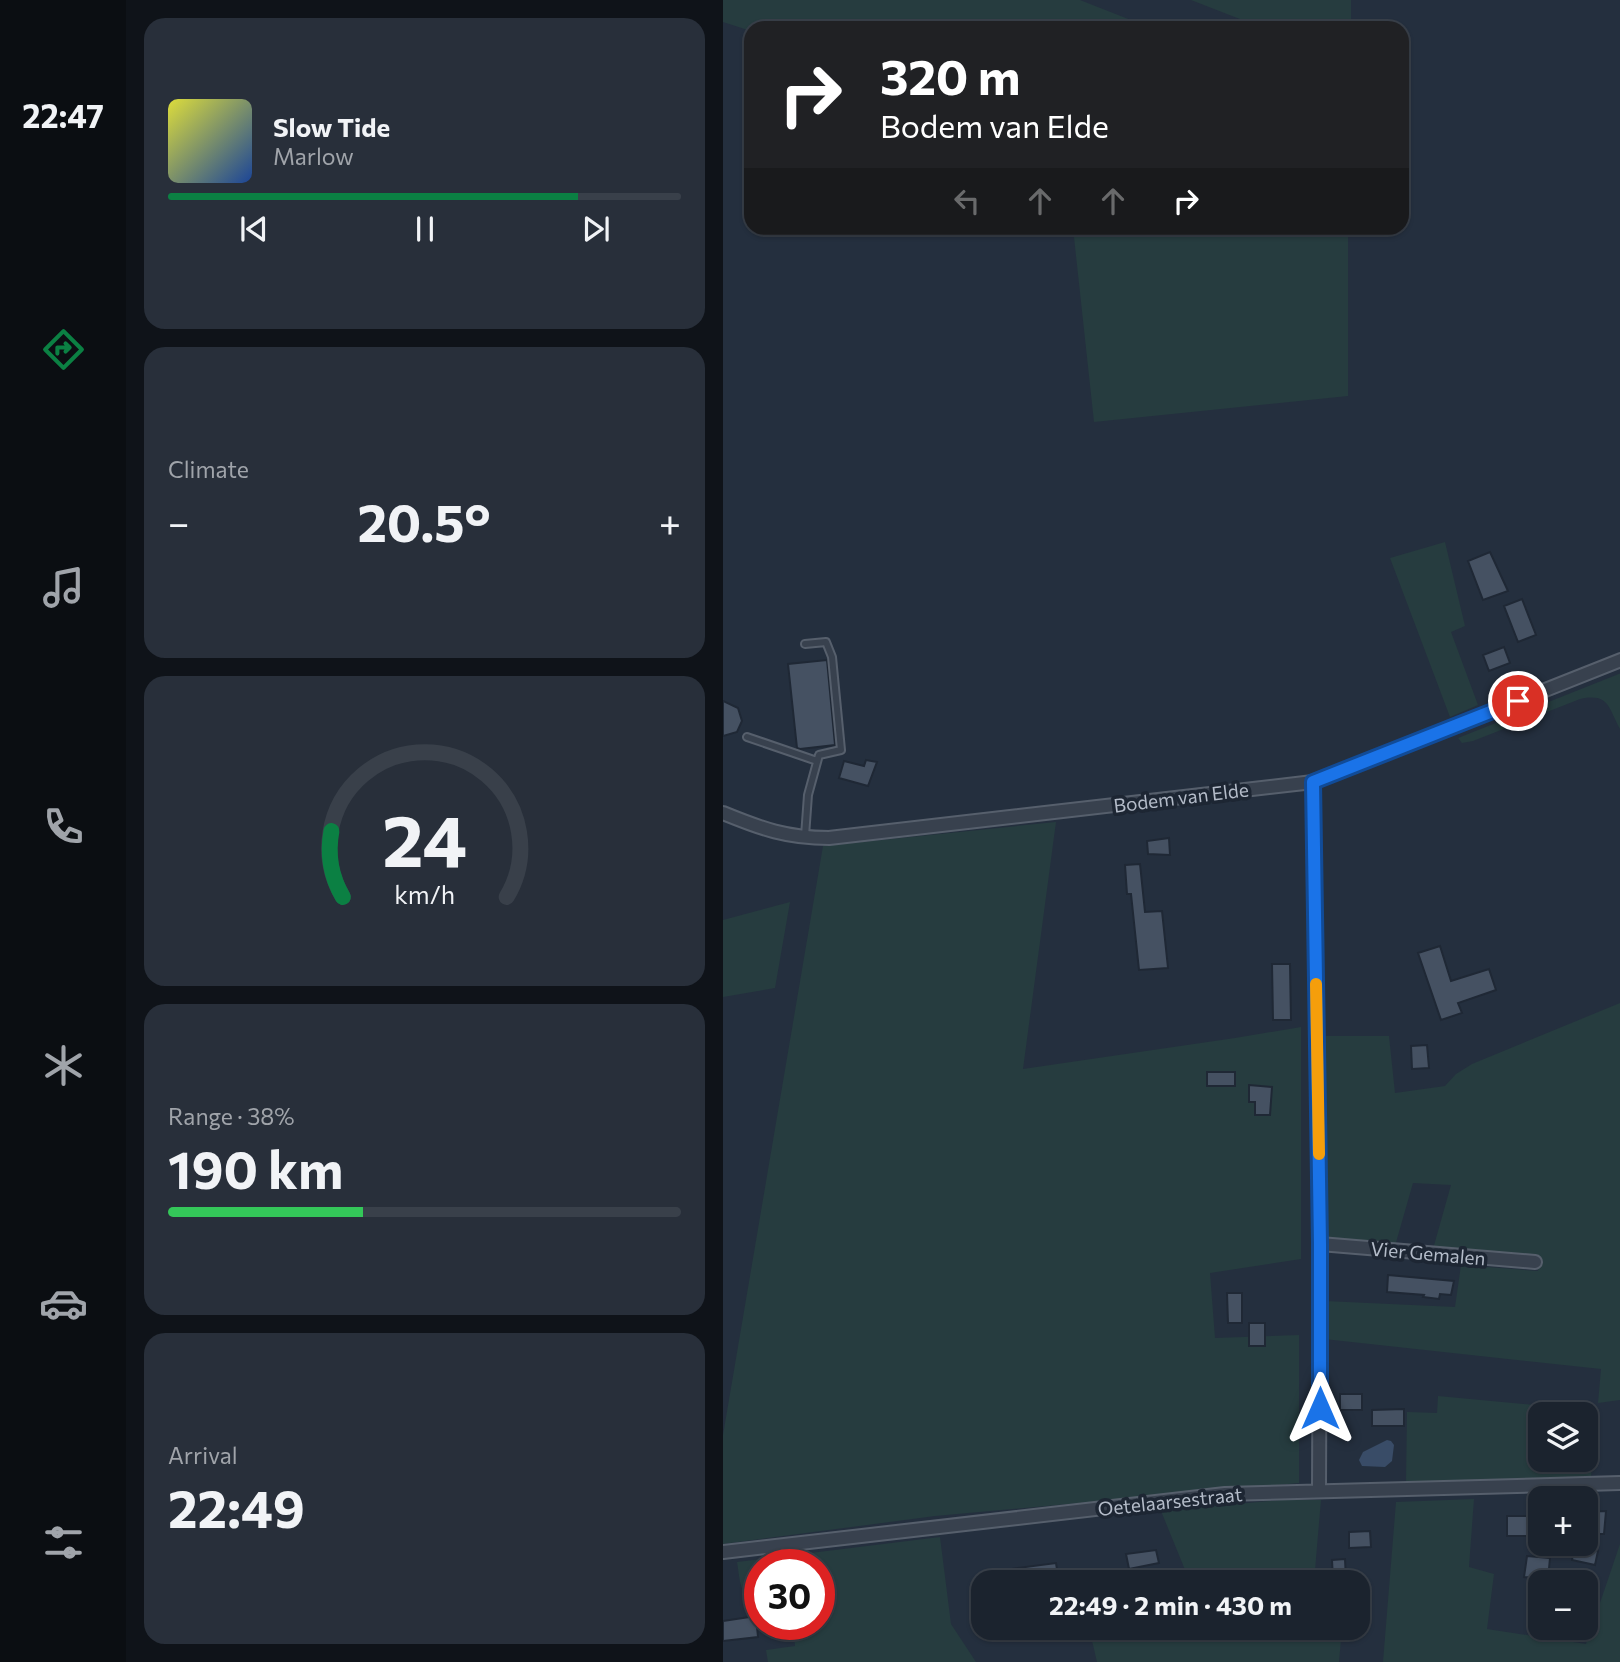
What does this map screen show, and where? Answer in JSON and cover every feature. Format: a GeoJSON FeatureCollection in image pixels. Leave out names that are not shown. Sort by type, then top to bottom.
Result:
{"type":"FeatureCollection","features":[{"type":"Feature","properties":{"kind":"street","name":"Bodem van Elde"},"geometry":{"type":"LineString","coordinates":[[723,813],[789,836],[829,838],[1313,782],[1620,660]]}},
{"type":"Feature","properties":{"kind":"street"},"geometry":{"type":"LineString","coordinates":[[1313,782],[1320,1244],[1319,1490]]}},
{"type":"Feature","properties":{"kind":"street","name":"Vier Gemalen"},"geometry":{"type":"LineString","coordinates":[[1320,1244],[1535,1262]]}},
{"type":"Feature","properties":{"kind":"street","name":"Oetelaarsestraat"},"geometry":{"type":"LineString","coordinates":[[723,1552],[1225,1494],[1620,1483]]}},
{"type":"Feature","properties":{"kind":"lane"},"geometry":{"type":"LineString","coordinates":[[805,644],[826,642],[832,657],[841,750],[819,755],[808,794],[805,838]]}},
{"type":"Feature","properties":{"kind":"lane"},"geometry":{"type":"LineString","coordinates":[[746,737],[817,761]]}},
{"type":"Feature","properties":{"kind":"green space"},"geometry":{"type":"Polygon","coordinates":[[[723,0],[1080,0],[1133,21],[744,21],[744,29],[723,22],[723,0]]]}},
{"type":"Feature","properties":{"kind":"green space"},"geometry":{"type":"Polygon","coordinates":[[[1191,0],[1351,0],[1351,21],[1245,21],[1191,0]]]}},
{"type":"Feature","properties":{"kind":"green space"},"geometry":{"type":"Polygon","coordinates":[[[1074,235],[1348,235],[1348,396],[1094,422],[1074,235]]]}},
{"type":"Feature","properties":{"kind":"green space"},"geometry":{"type":"Polygon","coordinates":[[[1445,542],[1465,626],[1451,632],[1478,705],[1450,717],[1390,558],[1445,542]]]}},
{"type":"Feature","properties":{"kind":"green space"},"geometry":{"type":"Polygon","coordinates":[[[1621,673],[1620,729],[1610,708],[1602,700],[1590,698],[1580,699],[1473,741],[1462,743],[1458,738],[1621,673]]]}},
{"type":"Feature","properties":{"kind":"green space"},"geometry":{"type":"Polygon","coordinates":[[[1056,822],[1023,1069],[1301,1027],[1301,1259],[1210,1273],[1215,1338],[1299,1335],[1299,1483],[935,1516],[723,1544],[723,1435],[823,846],[1056,822]]]}},
{"type":"Feature","properties":{"kind":"green space"},"geometry":{"type":"Polygon","coordinates":[[[790,902],[775,988],[723,997],[723,920],[790,902]]]}},
{"type":"Feature","properties":{"kind":"green space"},"geometry":{"type":"Polygon","coordinates":[[[1620,1003],[1620,1400],[1598,1403],[1601,1369],[1324,1339],[1325,1301],[1455,1307],[1461,1265],[1538,1271],[1540,1259],[1433,1249],[1451,1185],[1413,1183],[1395,1246],[1326,1241],[1325,1036],[1389,1036],[1395,1093],[1445,1086],[1456,1074],[1472,1064],[1620,1003]]]}},
{"type":"Feature","properties":{"kind":"green space"},"geometry":{"type":"Polygon","coordinates":[[[1438,1396],[1528,1404],[1528,1472],[1591,1472],[1591,1477],[1406,1482],[1407,1412],[1437,1413],[1438,1396]]]}},
{"type":"Feature","properties":{"kind":"green space"},"geometry":{"type":"Polygon","coordinates":[[[1474,1499],[1469,1567],[1494,1574],[1487,1629],[1528,1635],[1528,1640],[1560,1640],[1586,1644],[1587,1640],[1598,1640],[1598,1609],[1620,1544],[1620,1662],[1383,1662],[1396,1502],[1474,1499]]]}},
{"type":"Feature","properties":{"kind":"green space"},"geometry":{"type":"Polygon","coordinates":[[[1281,1500],[1321,1500],[1315,1570],[1185,1570],[1161,1511],[1281,1500]]]}},
{"type":"Feature","properties":{"kind":"green space"},"geometry":{"type":"Polygon","coordinates":[[[940,1537],[951,1624],[976,1662],[768,1662],[766,1650],[795,1646],[794,1640],[835,1640],[835,1550],[940,1537]]]}},
{"type":"Feature","properties":{"kind":"green space"},"geometry":{"type":"Polygon","coordinates":[[[744,1561],[744,1592],[740,1581],[737,1562],[744,1561]]]}},
{"type":"Feature","properties":{"kind":"green space"},"geometry":{"type":"Polygon","coordinates":[[[1092,1640],[1341,1640],[1339,1662],[1097,1662],[1092,1640]]]}},
{"type":"Feature","properties":{"kind":"water"},"geometry":{"type":"Polygon","coordinates":[[[1387,1440],[1394,1445],[1392,1461],[1385,1467],[1362,1466],[1359,1460],[1363,1452],[1387,1440]]]}},
{"type":"Feature","properties":{"kind":"building"},"geometry":{"type":"Polygon","coordinates":[[[1490,552],[1508,591],[1483,600],[1468,561],[1490,552]]]}},
{"type":"Feature","properties":{"kind":"building"},"geometry":{"type":"Polygon","coordinates":[[[1522,599],[1536,635],[1518,642],[1504,606],[1522,599]]]}},
{"type":"Feature","properties":{"kind":"building"},"geometry":{"type":"Polygon","coordinates":[[[1504,647],[1510,663],[1489,671],[1483,655],[1504,647]]]}},
{"type":"Feature","properties":{"kind":"building"},"geometry":{"type":"Polygon","coordinates":[[[827,660],[835,745],[800,749],[797,748],[788,664],[827,660]]]}},
{"type":"Feature","properties":{"kind":"building"},"geometry":{"type":"Polygon","coordinates":[[[723,701],[738,708],[742,721],[737,732],[723,736],[723,701]]]}},
{"type":"Feature","properties":{"kind":"building"},"geometry":{"type":"Polygon","coordinates":[[[866,760],[877,762],[868,786],[839,778],[844,761],[864,766],[866,760]]]}},
{"type":"Feature","properties":{"kind":"building"},"geometry":{"type":"Polygon","coordinates":[[[1169,838],[1170,855],[1148,854],[1147,841],[1169,838]]]}},
{"type":"Feature","properties":{"kind":"building"},"geometry":{"type":"Polygon","coordinates":[[[1140,864],[1145,912],[1162,911],[1168,968],[1139,970],[1131,894],[1127,894],[1125,865],[1140,864]]]}},
{"type":"Feature","properties":{"kind":"building"},"geometry":{"type":"Polygon","coordinates":[[[1440,946],[1451,981],[1489,969],[1496,990],[1458,1003],[1462,1013],[1441,1020],[1418,953],[1440,946]]]}},
{"type":"Feature","properties":{"kind":"building"},"geometry":{"type":"Polygon","coordinates":[[[1272,964],[1290,964],[1291,1020],[1273,1020],[1272,964]]]}},
{"type":"Feature","properties":{"kind":"building"},"geometry":{"type":"Polygon","coordinates":[[[1427,1045],[1429,1068],[1412,1069],[1411,1046],[1427,1045]]]}},
{"type":"Feature","properties":{"kind":"building"},"geometry":{"type":"Polygon","coordinates":[[[1207,1072],[1235,1072],[1235,1086],[1207,1086],[1207,1072]]]}},
{"type":"Feature","properties":{"kind":"building"},"geometry":{"type":"Polygon","coordinates":[[[1249,1085],[1272,1087],[1270,1115],[1255,1115],[1255,1102],[1249,1102],[1249,1085]]]}},
{"type":"Feature","properties":{"kind":"building"},"geometry":{"type":"Polygon","coordinates":[[[1388,1275],[1454,1281],[1451,1295],[1440,1294],[1439,1299],[1387,1292],[1388,1275]]]}},
{"type":"Feature","properties":{"kind":"building"},"geometry":{"type":"Polygon","coordinates":[[[1227,1293],[1242,1293],[1242,1323],[1228,1323],[1227,1293]]]}},
{"type":"Feature","properties":{"kind":"building"},"geometry":{"type":"Polygon","coordinates":[[[1249,1323],[1265,1323],[1265,1346],[1249,1346],[1249,1323]]]}},
{"type":"Feature","properties":{"kind":"building"},"geometry":{"type":"Polygon","coordinates":[[[1340,1394],[1362,1394],[1362,1410],[1340,1410],[1340,1394]]]}},
{"type":"Feature","properties":{"kind":"building"},"geometry":{"type":"Polygon","coordinates":[[[1404,1409],[1404,1426],[1372,1426],[1372,1410],[1404,1409]]]}},
{"type":"Feature","properties":{"kind":"building"},"geometry":{"type":"Polygon","coordinates":[[[1598,1511],[1606,1511],[1604,1534],[1598,1534],[1598,1511]]]}},
{"type":"Feature","properties":{"kind":"building"},"geometry":{"type":"Polygon","coordinates":[[[1507,1516],[1528,1516],[1528,1536],[1507,1536],[1507,1516]]]}},
{"type":"Feature","properties":{"kind":"building"},"geometry":{"type":"Polygon","coordinates":[[[1370,1531],[1371,1547],[1349,1548],[1349,1532],[1370,1531]]]}},
{"type":"Feature","properties":{"kind":"building"},"geometry":{"type":"Polygon","coordinates":[[[1156,1550],[1159,1563],[1129,1569],[1126,1554],[1156,1550]]]}},
{"type":"Feature","properties":{"kind":"building"},"geometry":{"type":"Polygon","coordinates":[[[1527,1556],[1550,1558],[1549,1570],[1528,1570],[1528,1577],[1524,1577],[1527,1556]]]}},
{"type":"Feature","properties":{"kind":"building"},"geometry":{"type":"Polygon","coordinates":[[[1573,1556],[1597,1556],[1595,1565],[1572,1560],[1573,1556]]]}},
{"type":"Feature","properties":{"kind":"building"},"geometry":{"type":"Polygon","coordinates":[[[1345,1559],[1346,1570],[1332,1570],[1332,1560],[1345,1559]]]}},
{"type":"Feature","properties":{"kind":"building"},"geometry":{"type":"Polygon","coordinates":[[[1056,1563],[1057,1570],[1011,1570],[1056,1563]]]}},
{"type":"Feature","properties":{"kind":"building"},"geometry":{"type":"Polygon","coordinates":[[[744,1618],[744,1639],[723,1641],[723,1621],[744,1618]]]}},
{"type":"Feature","properties":{"kind":"slow traffic"},"geometry":{"type":"LineString","coordinates":[[1316,984],[1319,1154]]}},
{"type":"Feature","properties":{"kind":"route"},"geometry":{"type":"LineString","coordinates":[[1320,1408],[1313,782],[1518,701]]}}]}
